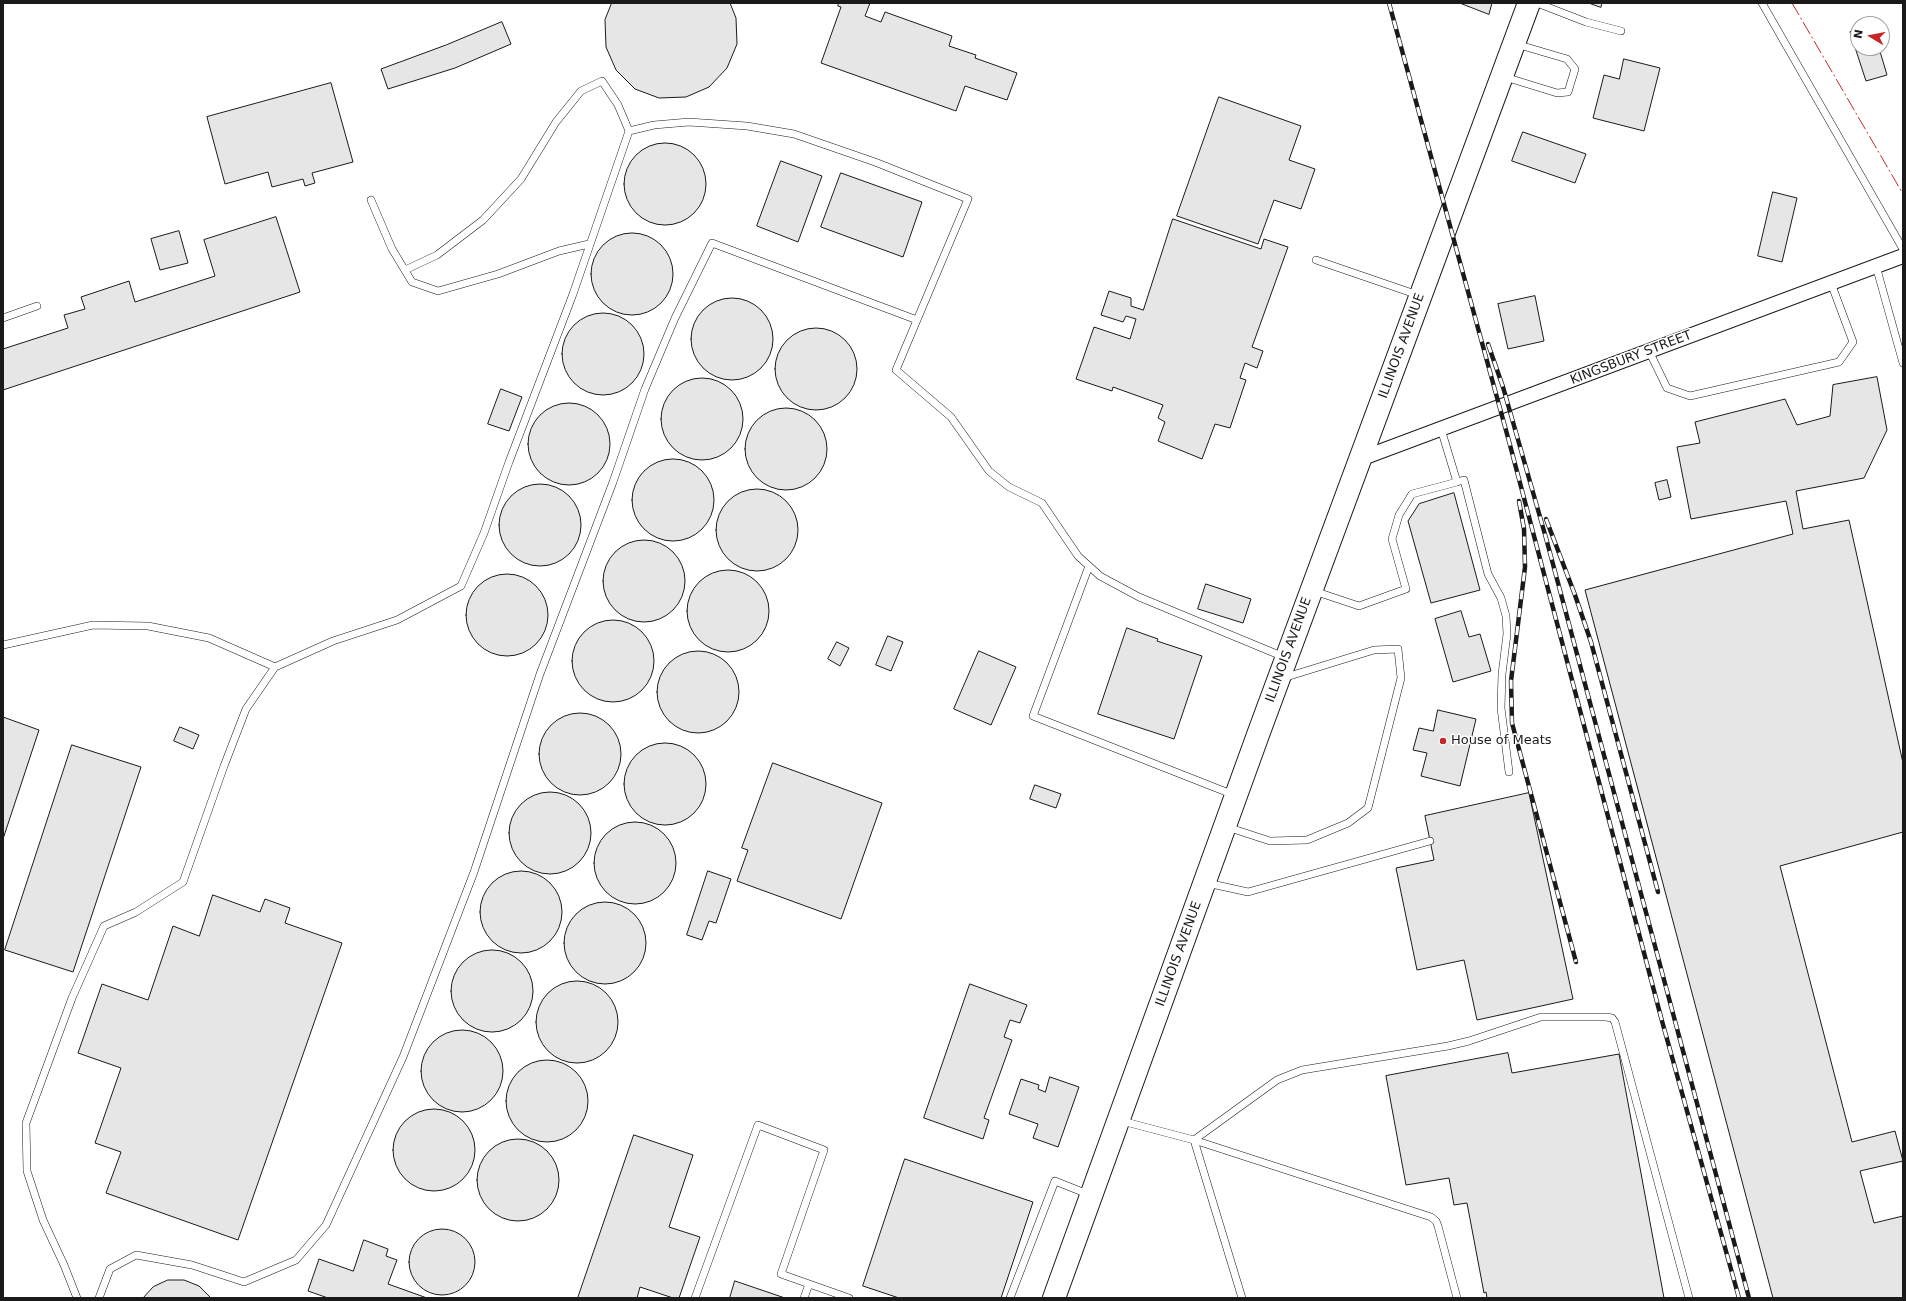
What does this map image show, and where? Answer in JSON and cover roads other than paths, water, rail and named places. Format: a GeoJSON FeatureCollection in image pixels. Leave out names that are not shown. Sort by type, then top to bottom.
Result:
{"type":"FeatureCollection","features":[{"type":"Feature","properties":{"kind":"main road","name":"ILLINOIS AVENUE"},"geometry":{"type":"LineString","coordinates":[[1054,1298],[1278,679],[1529,3]]}},
{"type":"Feature","properties":{"kind":"street","name":"KINGSBURY STREET"},"geometry":{"type":"LineString","coordinates":[[1360,459],[1903,256]]}},
{"type":"Feature","properties":{"kind":"lane"},"geometry":{"type":"LineString","coordinates":[[1537,3],[1586,22],[1621,31]]}},
{"type":"Feature","properties":{"kind":"lane"},"geometry":{"type":"LineString","coordinates":[[1762,3],[1903,249]]}},
{"type":"Feature","properties":{"kind":"lane"},"geometry":{"type":"LineString","coordinates":[[1502,76],[1557,93],[1568,92],[1575,69],[1567,59],[1514,44]]}},
{"type":"Feature","properties":{"kind":"lane"},"geometry":{"type":"LineString","coordinates":[[77,1298],[64,1265],[43,1220],[27,1171],[26,1123],[72,998],[104,926],[136,912],[183,882],[246,709],[275,667],[333,641],[397,620],[461,586],[484,533],[509,462],[573,294],[629,131],[618,105],[602,81],[581,92],[556,122],[521,179],[483,220],[437,255],[405,270]]}},
{"type":"Feature","properties":{"kind":"lane"},"geometry":{"type":"LineString","coordinates":[[629,131],[654,125],[689,122],[747,126],[794,134],[875,162],[968,199],[896,370],[951,417],[989,471],[1009,487],[1042,503],[1078,556],[1111,583],[1140,597],[1286,658]]}},
{"type":"Feature","properties":{"kind":"lane"},"geometry":{"type":"LineString","coordinates":[[371,200],[392,249],[412,282],[438,291],[498,274],[558,251],[589,244]]}},
{"type":"Feature","properties":{"kind":"lane"},"geometry":{"type":"LineString","coordinates":[[98,1298],[110,1269],[136,1255],[192,1265],[244,1282],[296,1260],[326,1225],[403,1057],[474,872],[538,681],[613,482],[644,389],[675,318],[712,243],[917,320]]}},
{"type":"Feature","properties":{"kind":"lane"},"geometry":{"type":"LineString","coordinates":[[1316,260],[1420,296]]}},
{"type":"Feature","properties":{"kind":"lane"},"geometry":{"type":"LineString","coordinates":[[1876,266],[1903,363]]}},
{"type":"Feature","properties":{"kind":"lane"},"geometry":{"type":"LineString","coordinates":[[1649,351],[1667,388],[1690,396],[1839,362],[1853,342],[1831,283]]}},
{"type":"Feature","properties":{"kind":"lane"},"geometry":{"type":"LineString","coordinates":[[3,318],[37,306]]}},
{"type":"Feature","properties":{"kind":"lane"},"geometry":{"type":"LineString","coordinates":[[1441,429],[1457,482]]}},
{"type":"Feature","properties":{"kind":"lane"},"geometry":{"type":"LineString","coordinates":[[1312,590],[1359,606],[1406,589],[1392,539],[1399,515],[1412,494],[1464,480],[1488,574],[1501,598],[1506,616],[1507,634],[1502,674],[1501,708],[1509,772]]}},
{"type":"Feature","properties":{"kind":"lane"},"geometry":{"type":"LineString","coordinates":[[1089,566],[1033,716],[1236,796]]}},
{"type":"Feature","properties":{"kind":"lane"},"geometry":{"type":"LineString","coordinates":[[3,645],[93,626],[148,626],[209,638],[275,667]]}},
{"type":"Feature","properties":{"kind":"lane"},"geometry":{"type":"LineString","coordinates":[[1225,826],[1270,841],[1307,840],[1348,823],[1368,808],[1401,678],[1398,650],[1374,650],[1278,679]]}},
{"type":"Feature","properties":{"kind":"lane"},"geometry":{"type":"LineString","coordinates":[[1205,883],[1248,892],[1430,841]]}},
{"type":"Feature","properties":{"kind":"lane"},"geometry":{"type":"LineString","coordinates":[[1194,1140],[1277,1080],[1302,1070],[1448,1046],[1469,1041],[1541,1017],[1612,1018],[1615,1022],[1689,1298]]}},
{"type":"Feature","properties":{"kind":"lane"},"geometry":{"type":"LineString","coordinates":[[1119,1120],[1194,1140],[1431,1218],[1436,1221],[1438,1226],[1456,1298]]}},
{"type":"Feature","properties":{"kind":"lane"},"geometry":{"type":"LineString","coordinates":[[695,1298],[758,1125],[824,1150],[781,1274],[849,1298]]}},
{"type":"Feature","properties":{"kind":"lane"},"geometry":{"type":"LineString","coordinates":[[1194,1140],[1242,1298]]}},
{"type":"Feature","properties":{"kind":"lane"},"geometry":{"type":"LineString","coordinates":[[1010,1298],[1055,1181],[1092,1196]]}},
{"type":"Feature","properties":{"kind":"lane"},"geometry":{"type":"LineString","coordinates":[[804,1298],[809,1284]]}},
{"type":"Feature","properties":{"kind":"railway"},"geometry":{"type":"LineString","coordinates":[[1389,3],[1510,445],[1662,1021],[1739,1298]]}},
{"type":"Feature","properties":{"kind":"railway"},"geometry":{"type":"LineString","coordinates":[[1488,344],[1503,387],[1546,538],[1749,1298]]}},
{"type":"Feature","properties":{"kind":"railway"},"geometry":{"type":"LineString","coordinates":[[1519,501],[1524,529],[1525,567],[1511,681],[1512,723],[1576,962]]}},
{"type":"Feature","properties":{"kind":"railway"},"geometry":{"type":"LineString","coordinates":[[1546,519],[1591,642],[1658,892]]}},
{"type":"Feature","properties":{"kind":"place","name":"House of Meats"},"geometry":{"type":"Point","coordinates":[1443,741]}}]}
